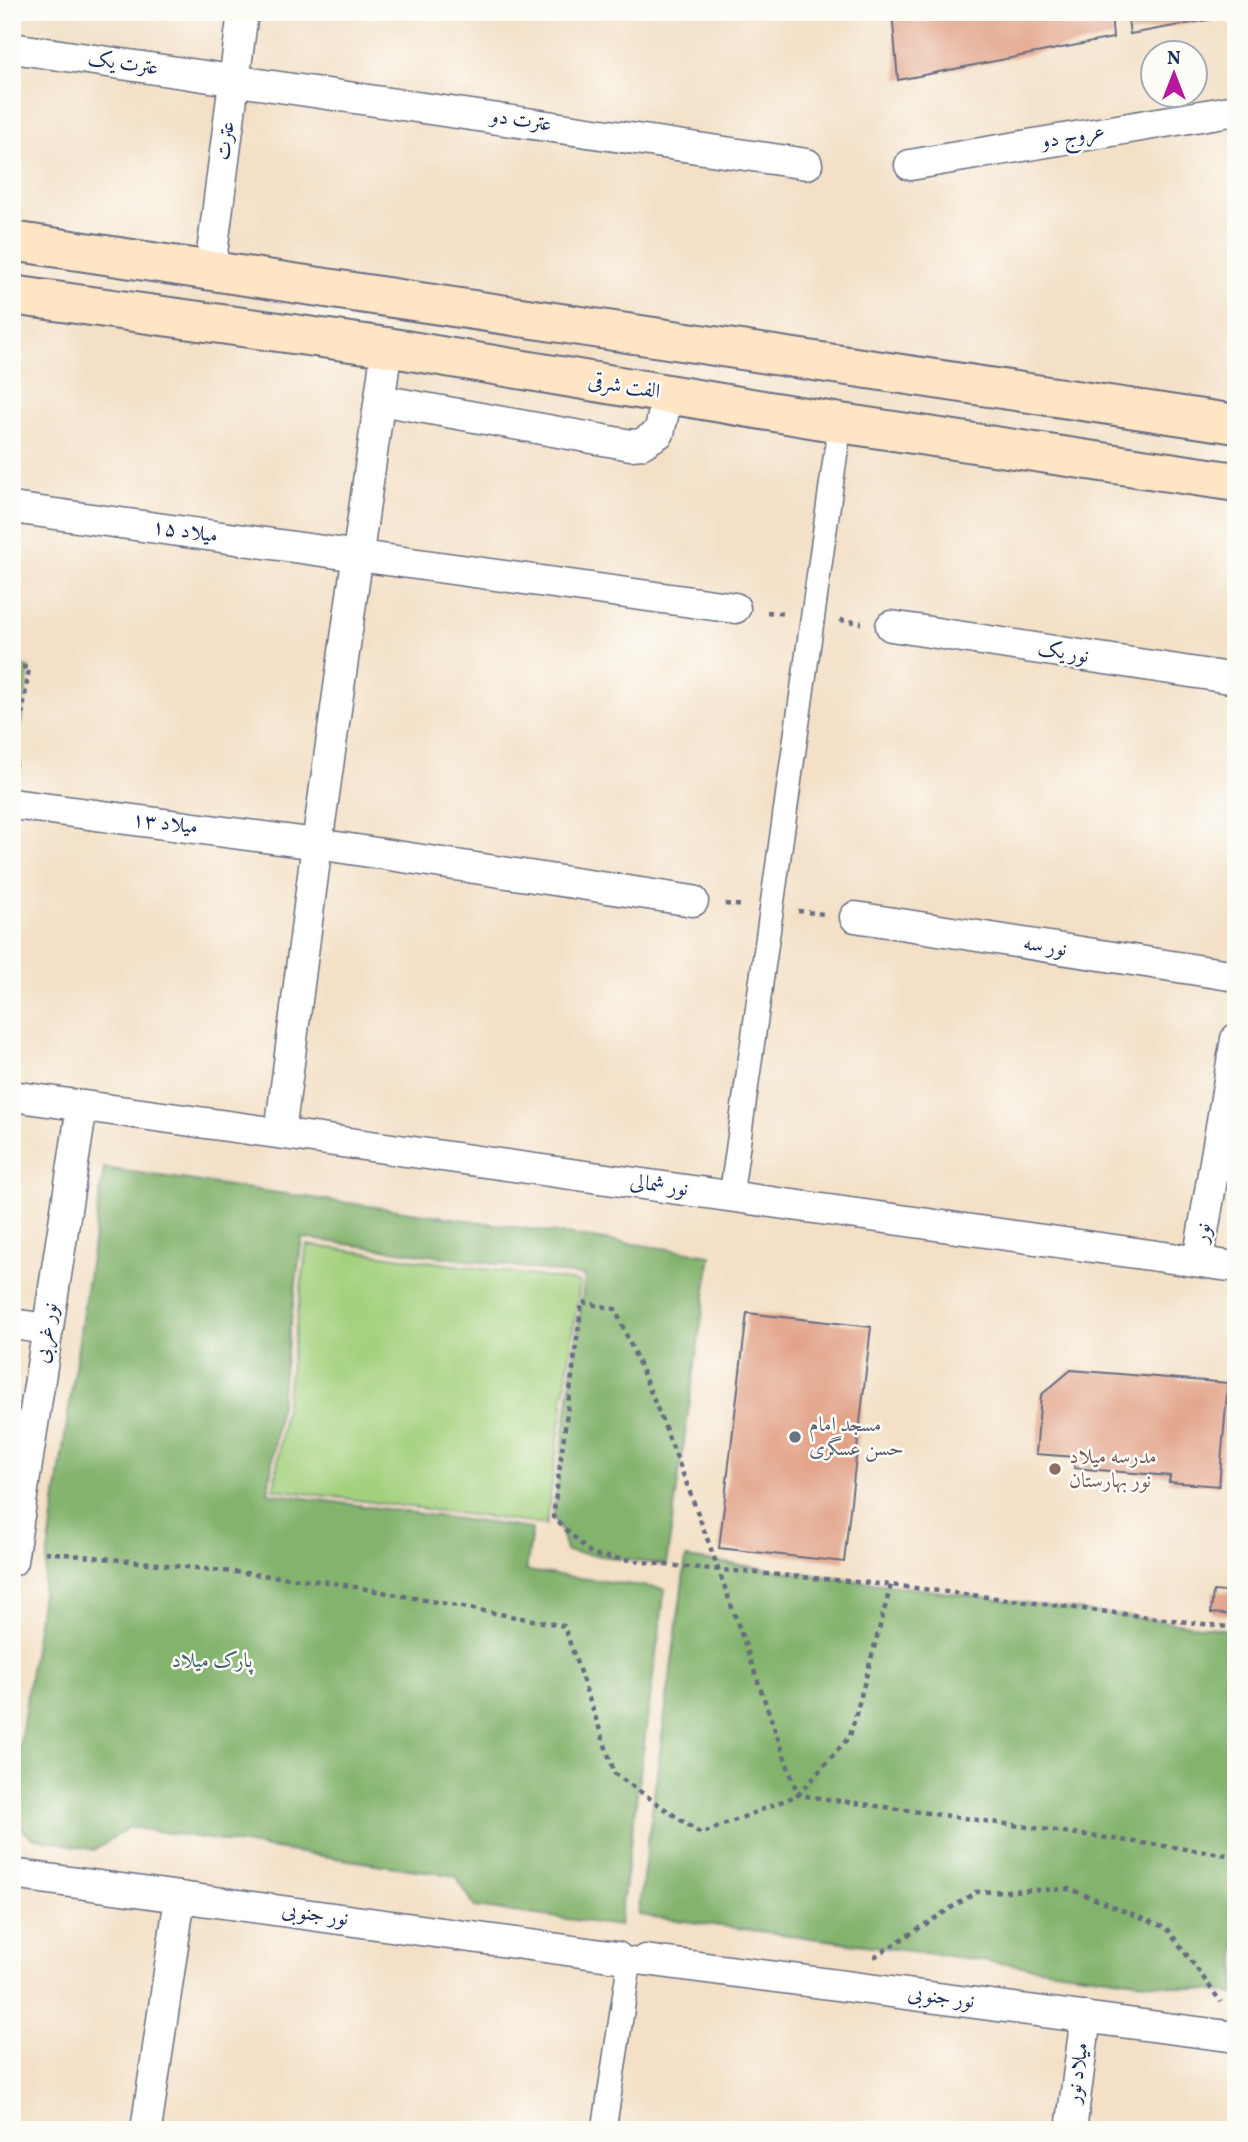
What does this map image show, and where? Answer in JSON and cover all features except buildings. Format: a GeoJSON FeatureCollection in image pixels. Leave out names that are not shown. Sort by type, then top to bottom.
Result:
{"type":"FeatureCollection","features":[{"type":"Feature","properties":{"kind":"main road"},"geometry":{"type":"LineString","coordinates":[[12,241],[1236,424]]}},
{"type":"Feature","properties":{"kind":"main road","name":"الفت شرقی"},"geometry":{"type":"LineString","coordinates":[[12,295],[387,347],[841,423],[1236,482]]}},
{"type":"Feature","properties":{"kind":"street","name":"عترت"},"geometry":{"type":"LineString","coordinates":[[210,269],[243,12]]}},
{"type":"Feature","properties":{"kind":"street","name":"عترت یک"},"geometry":{"type":"LineString","coordinates":[[12,48],[234,79]]}},
{"type":"Feature","properties":{"kind":"street","name":"عترت دو"},"geometry":{"type":"LineString","coordinates":[[234,79],[807,164]]}},
{"type":"Feature","properties":{"kind":"street","name":"عروج دو"},"geometry":{"type":"LineString","coordinates":[[910,165],[1236,110]]}},
{"type":"Feature","properties":{"kind":"street"},"geometry":{"type":"LineString","coordinates":[[279,1133],[387,347]]}},
{"type":"Feature","properties":{"kind":"street"},"geometry":{"type":"LineString","coordinates":[[380,400],[631,445],[641,444],[659,433],[668,394]]}},
{"type":"Feature","properties":{"kind":"street"},"geometry":{"type":"LineString","coordinates":[[732,1196],[841,423]]}},
{"type":"Feature","properties":{"kind":"street","name":"میلاد ۱۵"},"geometry":{"type":"LineString","coordinates":[[12,508],[735,608]]}},
{"type":"Feature","properties":{"kind":"street","name":"نور یک"},"geometry":{"type":"LineString","coordinates":[[891,626],[1236,679]]}},
{"type":"Feature","properties":{"kind":"street","name":"میلاد ۱۳"},"geometry":{"type":"LineString","coordinates":[[13,791],[317,844],[693,901]]}},
{"type":"Feature","properties":{"kind":"street","name":"نور سه"},"geometry":{"type":"LineString","coordinates":[[855,917],[1236,976]]}},
{"type":"Feature","properties":{"kind":"street","name":"نور"},"geometry":{"type":"LineString","coordinates":[[1198,1261],[1236,1039]]}},
{"type":"Feature","properties":{"kind":"street","name":"نور شمالی"},"geometry":{"type":"LineString","coordinates":[[12,1096],[1236,1267]]}},
{"type":"Feature","properties":{"kind":"street","name":"نور غربی"},"geometry":{"type":"LineString","coordinates":[[13,1555],[18,1479],[48,1329],[82,1106]]}},
{"type":"Feature","properties":{"kind":"street"},"geometry":{"type":"LineString","coordinates":[[12,1324],[48,1329]]}},
{"type":"Feature","properties":{"kind":"street","name":"نور جنوبی"},"geometry":{"type":"LineString","coordinates":[[12,1874],[631,1959],[1086,2017],[1232,2025]]}},
{"type":"Feature","properties":{"kind":"street"},"geometry":{"type":"LineString","coordinates":[[146,2130],[180,1897]]}},
{"type":"Feature","properties":{"kind":"street"},"geometry":{"type":"LineString","coordinates":[[604,2130],[631,1959]]}},
{"type":"Feature","properties":{"kind":"street","name":"میلاد نور"},"geometry":{"type":"LineString","coordinates":[[1071,2130],[1086,2017]]}},
{"type":"Feature","properties":{"kind":"path"},"geometry":{"type":"LineString","coordinates":[[12,665],[29,668],[13,791]]}},
{"type":"Feature","properties":{"kind":"path"},"geometry":{"type":"LineString","coordinates":[[798,1794],[721,1581],[717,1568],[646,1378],[615,1309],[582,1302],[553,1517],[593,1555],[666,1565],[706,1569],[719,1570],[732,1571],[746,1572],[891,1585],[1236,1628]]}},
{"type":"Feature","properties":{"kind":"path"},"geometry":{"type":"LineString","coordinates":[[13,1555],[328,1582],[564,1626],[615,1774],[701,1834],[798,1794],[850,1736],[891,1585]]}},
{"type":"Feature","properties":{"kind":"path"},"geometry":{"type":"LineString","coordinates":[[798,1794],[1236,1856]]}},
{"type":"Feature","properties":{"kind":"path"},"geometry":{"type":"LineString","coordinates":[[832,1984],[976,1892],[1070,1889],[1167,1928],[1232,2025]]}},
{"type":"Feature","properties":{"kind":"green space"},"geometry":{"type":"Polygon","coordinates":[[[12,665],[29,668],[12,787],[12,665]]]}},
{"type":"Feature","properties":{"kind":"green space","name":"پارک میلاد"},"geometry":{"type":"Polygon","coordinates":[[[104,1168],[711,1255],[666,1565],[566,1551],[561,1531],[553,1517],[585,1276],[302,1238],[268,1493],[532,1529],[526,1571],[665,1589],[619,1926],[475,1907],[456,1876],[129,1827],[95,1850],[31,1837],[12,1819],[12,1799],[104,1168]]]}},
{"type":"Feature","properties":{"kind":"green space"},"geometry":{"type":"Polygon","coordinates":[[[307,1245],[580,1282],[546,1525],[274,1489],[307,1245]]]}},
{"type":"Feature","properties":{"kind":"green space"},"geometry":{"type":"Polygon","coordinates":[[[686,1558],[1236,1631],[1236,1994],[638,1915],[686,1558]]]}},
{"type":"Feature","properties":{"kind":"place","name":"مسجد امام حسن عسگری"},"geometry":{"type":"Point","coordinates":[795,1437]}},
{"type":"Feature","properties":{"kind":"place","name":"مدرسه میلاد نور بهارستان"},"geometry":{"type":"Point","coordinates":[1055,1469]}}]}
